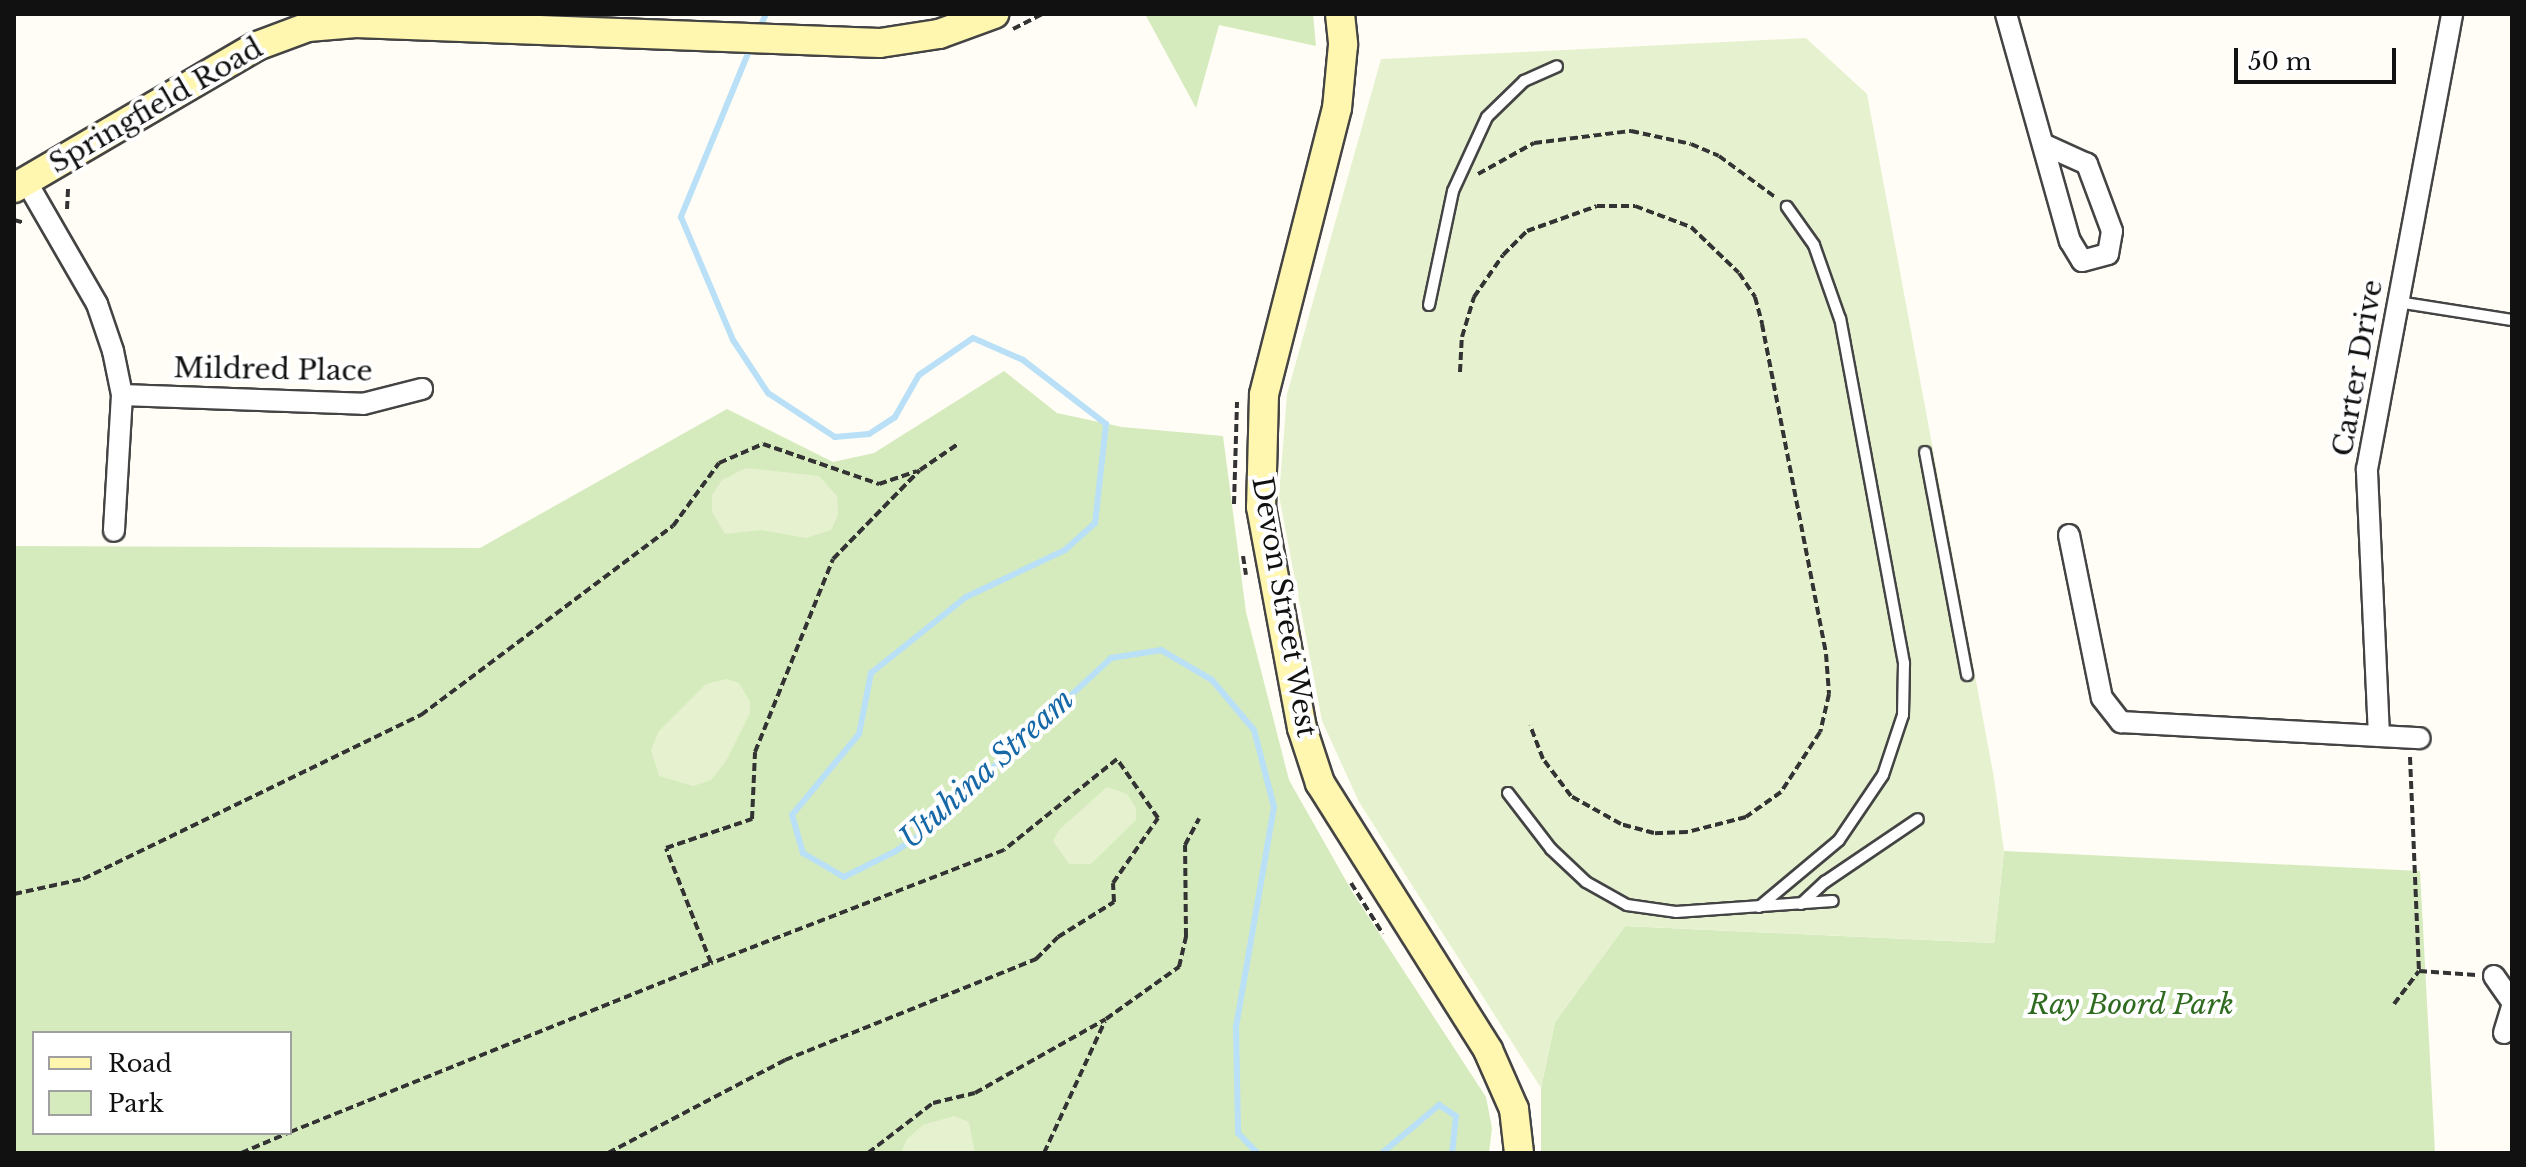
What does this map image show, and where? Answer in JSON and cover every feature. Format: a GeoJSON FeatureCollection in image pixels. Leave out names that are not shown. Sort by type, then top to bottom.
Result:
{"type":"FeatureCollection","features":[{"type":"Feature","properties":{"kind":"main road","name":"Springfield Road"},"geometry":{"type":"LineString","coordinates":[[20,184],[290,31],[339,23],[427,20],[635,24],[726,40],[912,40],[994,14]]}},
{"type":"Feature","properties":{"kind":"main road","name":"Devon Street West"},"geometry":{"type":"LineString","coordinates":[[1340,14],[1343,45],[1337,108],[1264,395],[1261,507],[1302,728],[1320,783],[1488,1050],[1514,1109],[1519,1153]]}},
{"type":"Feature","properties":{"kind":"street"},"geometry":{"type":"LineString","coordinates":[[2006,14],[2076,251],[2082,261],[2108,254],[2112,231],[2087,164],[2047,146]]}},
{"type":"Feature","properties":{"kind":"street","name":"Carter Drive"},"geometry":{"type":"LineString","coordinates":[[2379,736],[2367,469],[2452,14]]}},
{"type":"Feature","properties":{"kind":"street"},"geometry":{"type":"LineString","coordinates":[[20,184],[97,304],[122,395],[114,531]]}},
{"type":"Feature","properties":{"kind":"street","name":"Mildred Place"},"geometry":{"type":"LineString","coordinates":[[122,395],[363,404],[422,389]]}},
{"type":"Feature","properties":{"kind":"street"},"geometry":{"type":"LineString","coordinates":[[2069,535],[2102,698],[2121,722],[2379,736],[2415,742]]}},
{"type":"Feature","properties":{"kind":"street"},"geometry":{"type":"LineString","coordinates":[[2489,976],[2512,1004],[2504,1033]]}},
{"type":"Feature","properties":{"kind":"lane"},"geometry":{"type":"LineString","coordinates":[[1429,305],[1453,191],[1493,109],[1524,81],[1557,66]]}},
{"type":"Feature","properties":{"kind":"lane"},"geometry":{"type":"LineString","coordinates":[[1759,907],[1839,840],[1883,775],[1903,715],[1904,663],[1833,286],[1814,245],[1787,207]]}},
{"type":"Feature","properties":{"kind":"lane"},"geometry":{"type":"LineString","coordinates":[[2398,302],[2512,320]]}},
{"type":"Feature","properties":{"kind":"lane"},"geometry":{"type":"LineString","coordinates":[[1925,452],[1967,675]]}},
{"type":"Feature","properties":{"kind":"lane"},"geometry":{"type":"LineString","coordinates":[[1508,793],[1551,849],[1586,882],[1627,905],[1676,912],[1833,901]]}},
{"type":"Feature","properties":{"kind":"lane"},"geometry":{"type":"LineString","coordinates":[[1801,904],[1825,882],[1918,819]]}},
{"type":"Feature","properties":{"kind":"path"},"geometry":{"type":"LineString","coordinates":[[1453,191],[1534,143],[1631,131],[1691,144],[1719,156],[1787,207]]}},
{"type":"Feature","properties":{"kind":"path"},"geometry":{"type":"LineString","coordinates":[[71,219],[64,198],[77,178]]}},
{"type":"Feature","properties":{"kind":"path"},"geometry":{"type":"LineString","coordinates":[[1460,372],[1462,337],[1474,297],[1503,255],[1527,231],[1597,206],[1635,206],[1691,227],[1739,273],[1755,297],[1762,324],[1826,654],[1829,694],[1820,732],[1781,792],[1746,817],[1701,830],[1654,833],[1621,824],[1571,796],[1543,759],[1530,725]]}},
{"type":"Feature","properties":{"kind":"path"},"geometry":{"type":"LineString","coordinates":[[1235,506],[1238,399]]}},
{"type":"Feature","properties":{"kind":"path"},"geometry":{"type":"LineString","coordinates":[[14,894],[83,879],[421,715],[673,526],[719,463],[763,444],[879,484],[920,470]]}},
{"type":"Feature","properties":{"kind":"path"},"geometry":{"type":"LineString","coordinates":[[711,963],[666,848],[752,819],[755,752],[818,587],[833,559],[920,470],[958,444]]}},
{"type":"Feature","properties":{"kind":"path"},"geometry":{"type":"LineString","coordinates":[[1241,547],[1248,584]]}},
{"type":"Feature","properties":{"kind":"path"},"geometry":{"type":"LineString","coordinates":[[2394,1004],[2419,971],[2415,742]]}},
{"type":"Feature","properties":{"kind":"path"},"geometry":{"type":"LineString","coordinates":[[292,1131],[1004,850],[1117,759],[1158,818],[1113,883],[1114,902],[1058,937],[1036,959],[785,1060],[608,1153]]}},
{"type":"Feature","properties":{"kind":"path"},"geometry":{"type":"LineString","coordinates":[[868,1153],[933,1103],[975,1093],[1106,1019],[1179,967],[1186,936],[1185,845],[1199,819]]}},
{"type":"Feature","properties":{"kind":"path"},"geometry":{"type":"LineString","coordinates":[[1348,878],[1389,943]]}},
{"type":"Feature","properties":{"kind":"path"},"geometry":{"type":"LineString","coordinates":[[2419,971],[2489,976]]}},
{"type":"Feature","properties":{"kind":"path"},"geometry":{"type":"LineString","coordinates":[[1044,1153],[1106,1019]]}},
{"type":"Feature","properties":{"kind":"path"},"geometry":{"type":"LineString","coordinates":[[241,1153],[282,1135]]}},
{"type":"Feature","properties":{"kind":"green space"},"geometry":{"type":"Polygon","coordinates":[[[1145,14],[1313,14],[1316,46],[1219,25],[1196,108],[1145,14]]]}},
{"type":"Feature","properties":{"kind":"green space"},"geometry":{"type":"Polygon","coordinates":[[[1806,38],[1867,94],[1994,778],[2004,851],[1994,943],[1625,926],[1555,1022],[1541,1088],[1359,802],[1322,721],[1279,496],[1287,394],[1381,59],[1806,38]]]}},
{"type":"Feature","properties":{"kind":"green space"},"geometry":{"type":"Polygon","coordinates":[[[1004,371],[1057,413],[1122,427],[1223,436],[1246,612],[1289,780],[1353,893],[1486,1097],[1492,1128],[1489,1153],[14,1153],[14,546],[480,548],[727,409],[833,462],[874,453],[1004,371]]]}},
{"type":"Feature","properties":{"kind":"green space"},"geometry":{"type":"Polygon","coordinates":[[[746,468],[819,476],[837,496],[838,515],[831,530],[806,538],[761,530],[725,534],[712,512],[712,495],[722,480],[746,468]]]}},
{"type":"Feature","properties":{"kind":"green space"},"geometry":{"type":"Polygon","coordinates":[[[726,679],[739,683],[750,702],[750,713],[726,761],[711,780],[693,786],[659,776],[651,750],[659,731],[706,684],[726,679]]]}},
{"type":"Feature","properties":{"kind":"green space"},"geometry":{"type":"Polygon","coordinates":[[[1107,787],[1127,794],[1136,808],[1136,820],[1091,864],[1069,864],[1053,841],[1059,830],[1107,787]]]}},
{"type":"Feature","properties":{"kind":"green space","name":"Ray Boord Park"},"geometry":{"type":"Polygon","coordinates":[[[2004,851],[2420,871],[2435,1153],[1541,1153],[1541,1088],[1555,1022],[1625,926],[1994,943],[2004,851]]]}},
{"type":"Feature","properties":{"kind":"green space"},"geometry":{"type":"Polygon","coordinates":[[[954,1116],[969,1122],[975,1153],[901,1153],[907,1139],[923,1125],[954,1116]]]}},
{"type":"Feature","properties":{"kind":"waterway","name":"Utuhina Stream"},"geometry":{"type":"LineString","coordinates":[[759,29],[766,14]]}},
{"type":"Feature","properties":{"kind":"waterway","name":"Utuhina Stream"},"geometry":{"type":"LineString","coordinates":[[751,46],[681,217],[733,340],[768,393],[835,437],[869,434],[895,417],[919,375],[973,338],[1023,360],[1106,424],[1095,523],[1065,550],[966,597],[871,673],[859,734],[792,815],[803,853],[844,877],[894,852],[920,835],[1111,658],[1161,650],[1212,680],[1254,730],[1274,807],[1236,1026],[1238,1133],[1257,1153]]}},
{"type":"Feature","properties":{"kind":"waterway","name":"Utuhina Stream"},"geometry":{"type":"LineString","coordinates":[[1382,1153],[1439,1105],[1456,1116],[1452,1153]]}}]}
